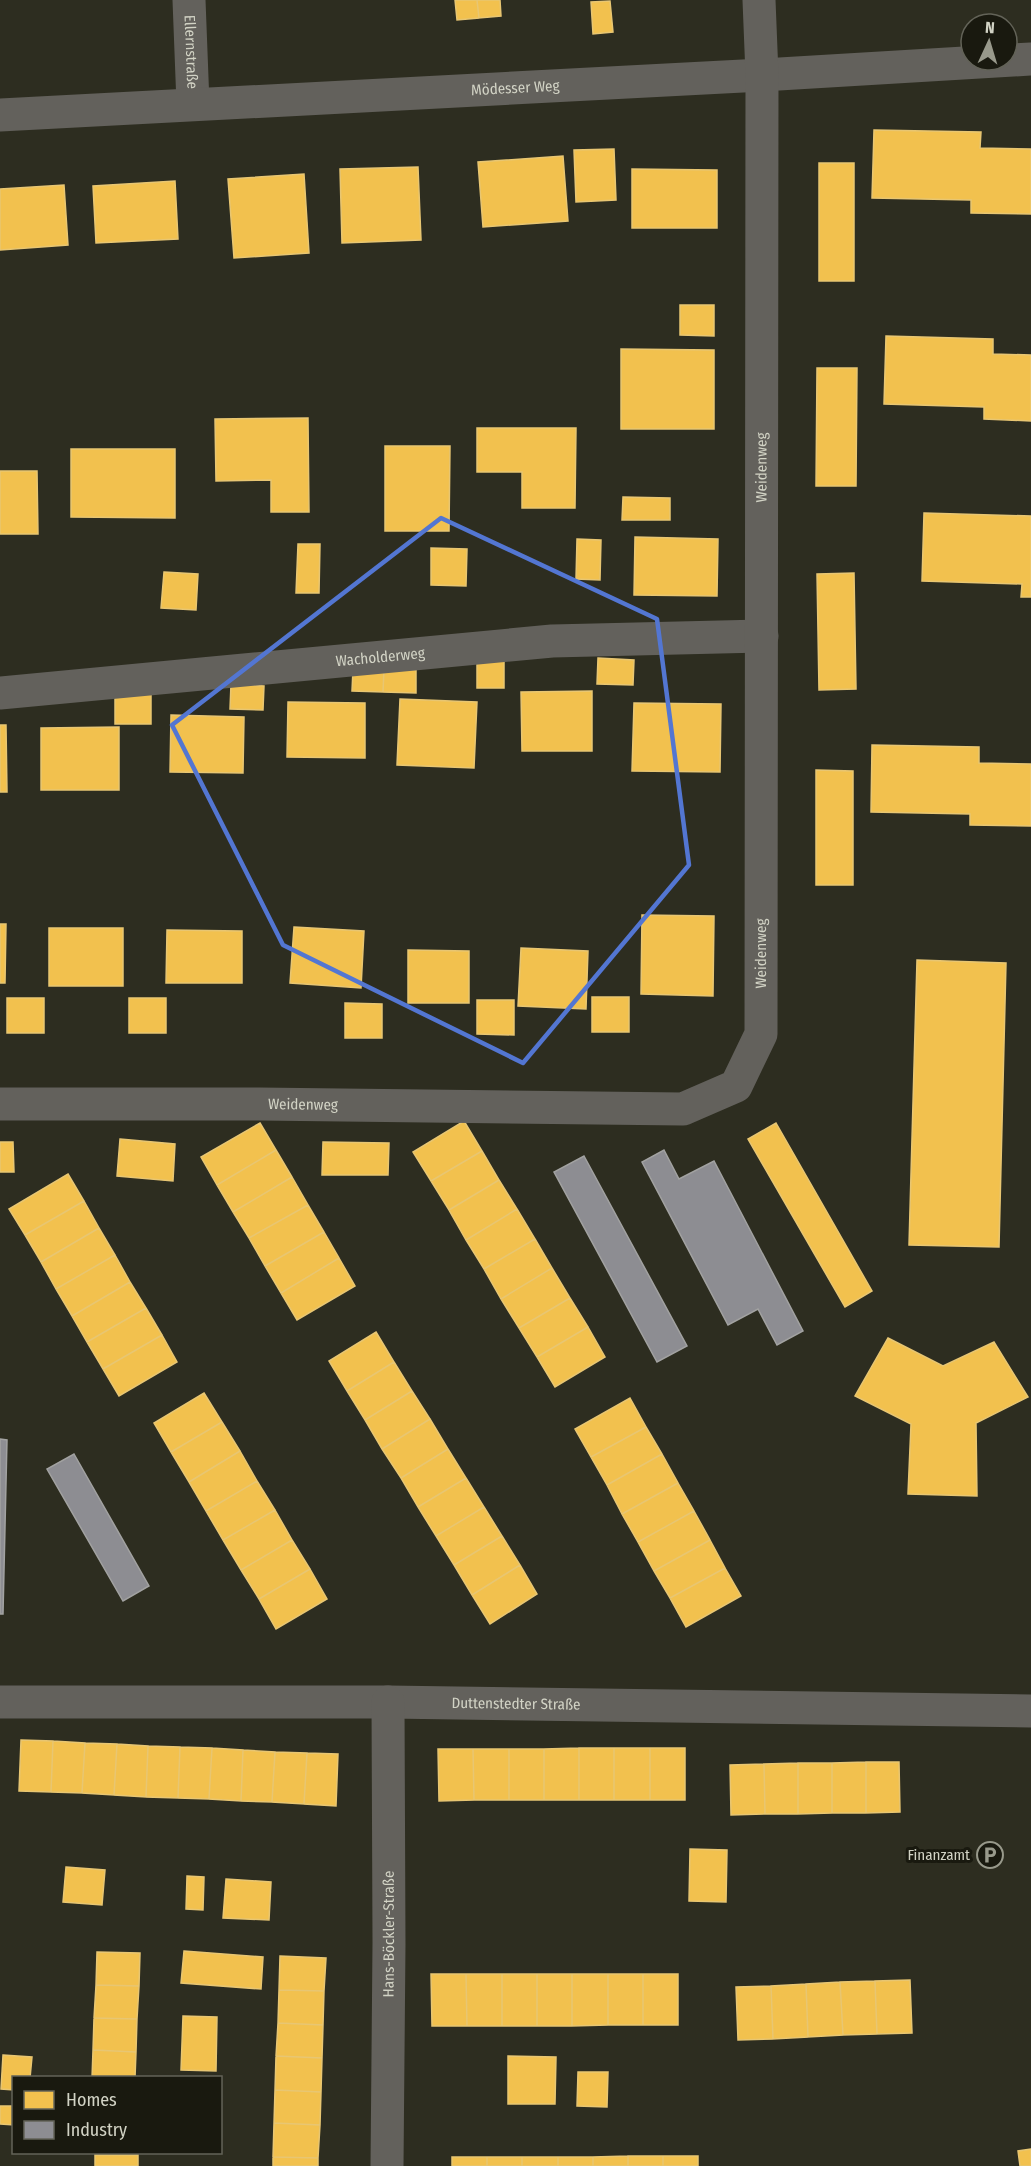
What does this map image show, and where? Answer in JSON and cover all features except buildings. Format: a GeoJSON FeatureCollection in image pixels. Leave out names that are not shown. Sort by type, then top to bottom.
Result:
{"type":"FeatureCollection","features":[{"type":"Feature","properties":{"kind":"street","name":"Ellernstraße"},"geometry":{"type":"LineString","coordinates":[[189,0],[193,104]]}},
{"type":"Feature","properties":{"kind":"street","name":"Weidenweg"},"geometry":{"type":"LineString","coordinates":[[0,1104],[258,1104],[682,1109],[736,1086],[760,1034],[762,75],[759,0]]}},
{"type":"Feature","properties":{"kind":"street","name":"Mödesser Weg"},"geometry":{"type":"LineString","coordinates":[[0,115],[1031,59]]}},
{"type":"Feature","properties":{"kind":"street","name":"Wacholderweg"},"geometry":{"type":"LineString","coordinates":[[0,693],[552,642],[762,636]]}},
{"type":"Feature","properties":{"kind":"street","name":"Duttenstedter Straße"},"geometry":{"type":"LineString","coordinates":[[0,1702],[388,1702],[1031,1711]]}},
{"type":"Feature","properties":{"kind":"street","name":"Hans-Böckler-Straße"},"geometry":{"type":"LineString","coordinates":[[387,2166],[388,1702]]}},
{"type":"Feature","properties":{"kind":"highlighted area"},"geometry":{"type":"Polygon","coordinates":[[[441,518],[657,619],[689,865],[523,1063],[283,945],[172,725],[441,518]]]}},
{"type":"Feature","properties":{"kind":"place","name":"Finanzamt"},"geometry":{"type":"Point","coordinates":[990,1855]}}]}
